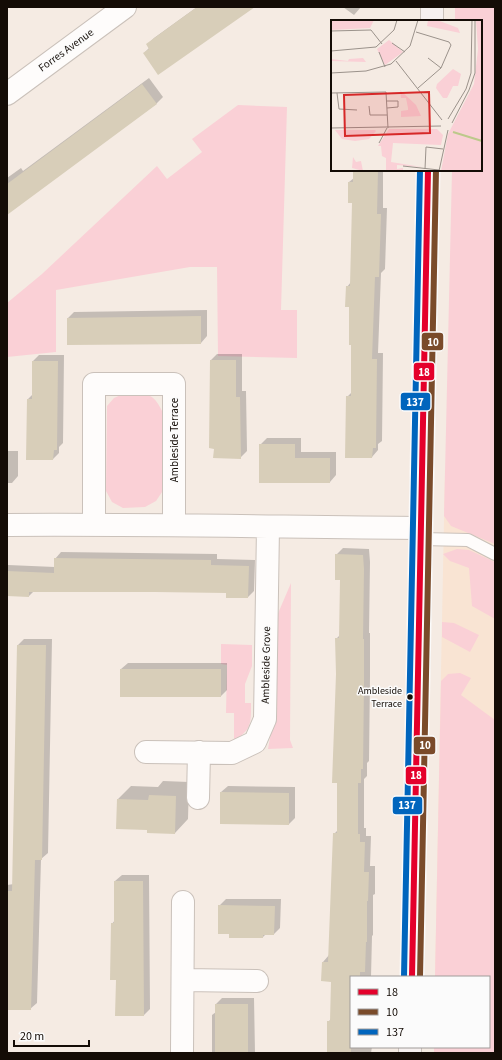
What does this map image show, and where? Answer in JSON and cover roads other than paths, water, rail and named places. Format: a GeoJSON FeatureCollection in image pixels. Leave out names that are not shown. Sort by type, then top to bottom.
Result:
{"type":"FeatureCollection","features":[{"type":"Feature","properties":{"kind":"street","name":"Forres Avenue"},"geometry":{"type":"LineString","coordinates":[[7,94],[126,7]]}},
{"type":"Feature","properties":{"kind":"street"},"geometry":{"type":"LineString","coordinates":[[432,7],[432,20]]}},
{"type":"Feature","properties":{"kind":"street"},"geometry":{"type":"LineString","coordinates":[[412,976],[428,171]]}},
{"type":"Feature","properties":{"kind":"street","name":"Ambleside Terrace"},"geometry":{"type":"LineString","coordinates":[[94,524],[94,384],[174,384],[174,525]]}},
{"type":"Feature","properties":{"kind":"street"},"geometry":{"type":"LineString","coordinates":[[7,525],[174,525],[421,533]]}},
{"type":"Feature","properties":{"kind":"street","name":"Ambleside Grove"},"geometry":{"type":"LineString","coordinates":[[146,752],[232,753],[255,742],[265,719],[268,527]]}},
{"type":"Feature","properties":{"kind":"street"},"geometry":{"type":"LineString","coordinates":[[198,798],[199,752]]}},
{"type":"Feature","properties":{"kind":"street"},"geometry":{"type":"LineString","coordinates":[[182,1053],[183,902]]}},
{"type":"Feature","properties":{"kind":"street"},"geometry":{"type":"LineString","coordinates":[[183,980],[257,981]]}},
{"type":"Feature","properties":{"kind":"lane"},"geometry":{"type":"LineString","coordinates":[[421,533],[468,540],[495,554]]}},
{"type":"Feature","properties":{"kind":"place","name":"Ambleside Terrace"},"geometry":{"type":"Point","coordinates":[410,697]}}]}
